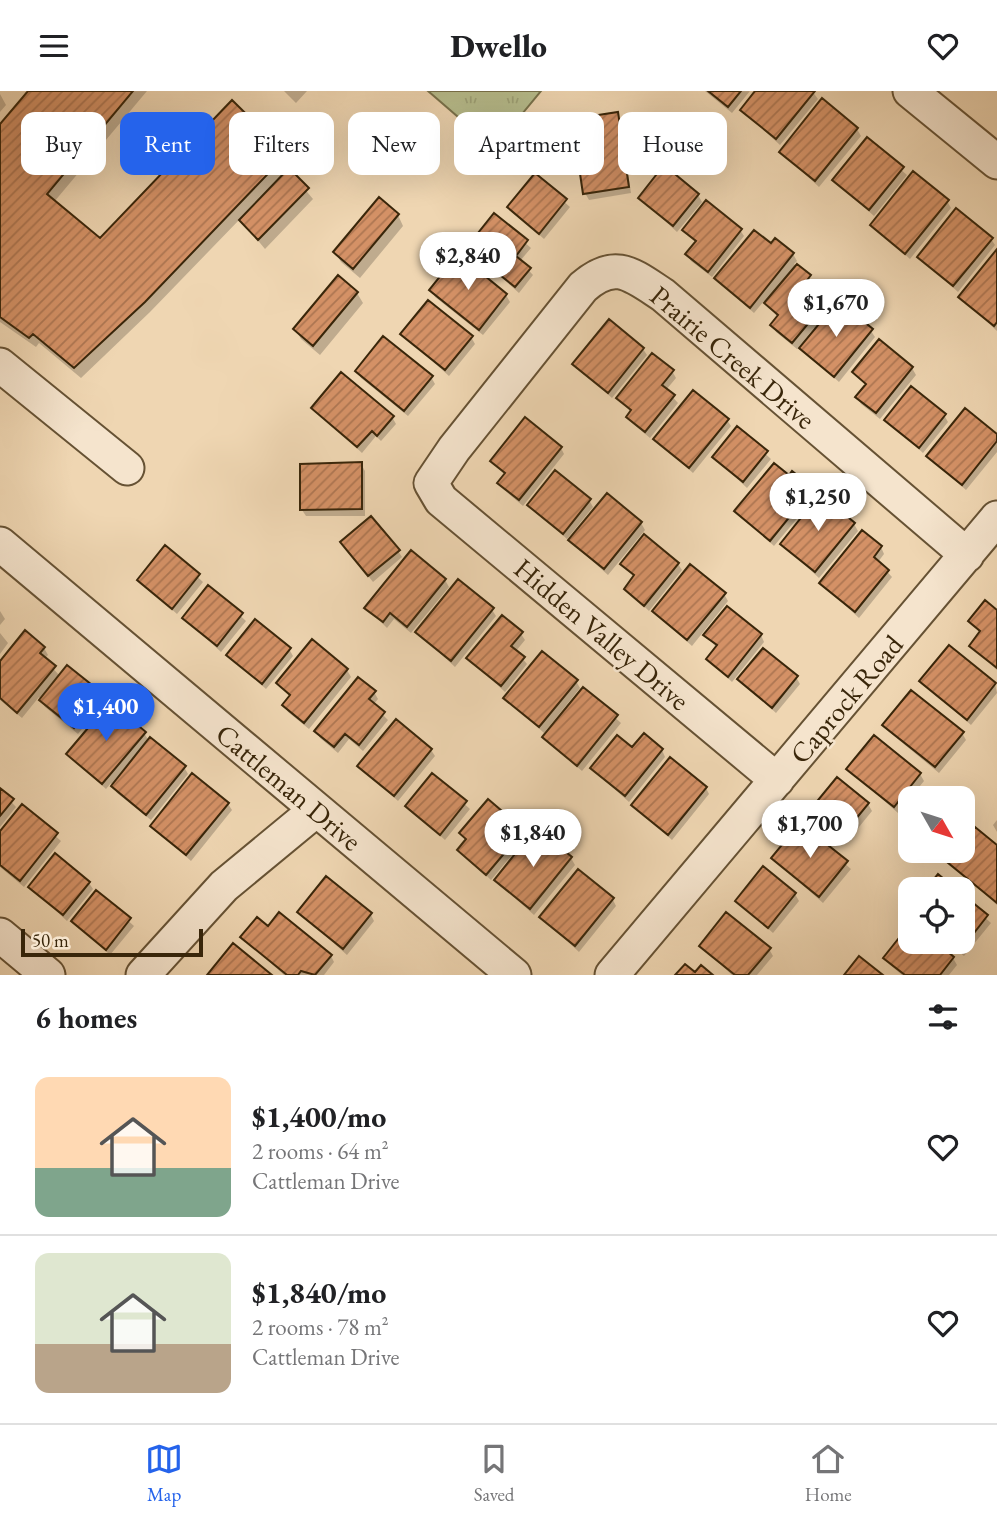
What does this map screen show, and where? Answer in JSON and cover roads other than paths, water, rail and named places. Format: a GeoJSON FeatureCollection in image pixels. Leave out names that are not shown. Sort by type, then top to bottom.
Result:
{"type":"FeatureCollection","features":[{"type":"Feature","properties":{"kind":"street"},"geometry":{"type":"LineString","coordinates":[[910,91],[997,162]]}},
{"type":"Feature","properties":{"kind":"street","name":"Prairie Creek Drive"},"geometry":{"type":"LineString","coordinates":[[431,484],[454,449],[583,287],[598,274],[609,270],[622,272],[663,295],[967,555]]}},
{"type":"Feature","properties":{"kind":"street"},"geometry":{"type":"LineString","coordinates":[[0,365],[127,468]]}},
{"type":"Feature","properties":{"kind":"street","name":"Hidden Valley Drive"},"geometry":{"type":"LineString","coordinates":[[431,484],[441,500],[777,780]]}},
{"type":"Feature","properties":{"kind":"street","name":"Caprock Road"},"geometry":{"type":"LineString","coordinates":[[612,975],[997,518]]}},
{"type":"Feature","properties":{"kind":"street","name":"Cattleman Drive"},"geometry":{"type":"LineString","coordinates":[[0,544],[514,975]]}},
{"type":"Feature","properties":{"kind":"street"},"geometry":{"type":"LineString","coordinates":[[143,975],[224,886],[316,810]]}},
{"type":"Feature","properties":{"kind":"street"},"geometry":{"type":"LineString","coordinates":[[0,935],[47,975]]}}]}
